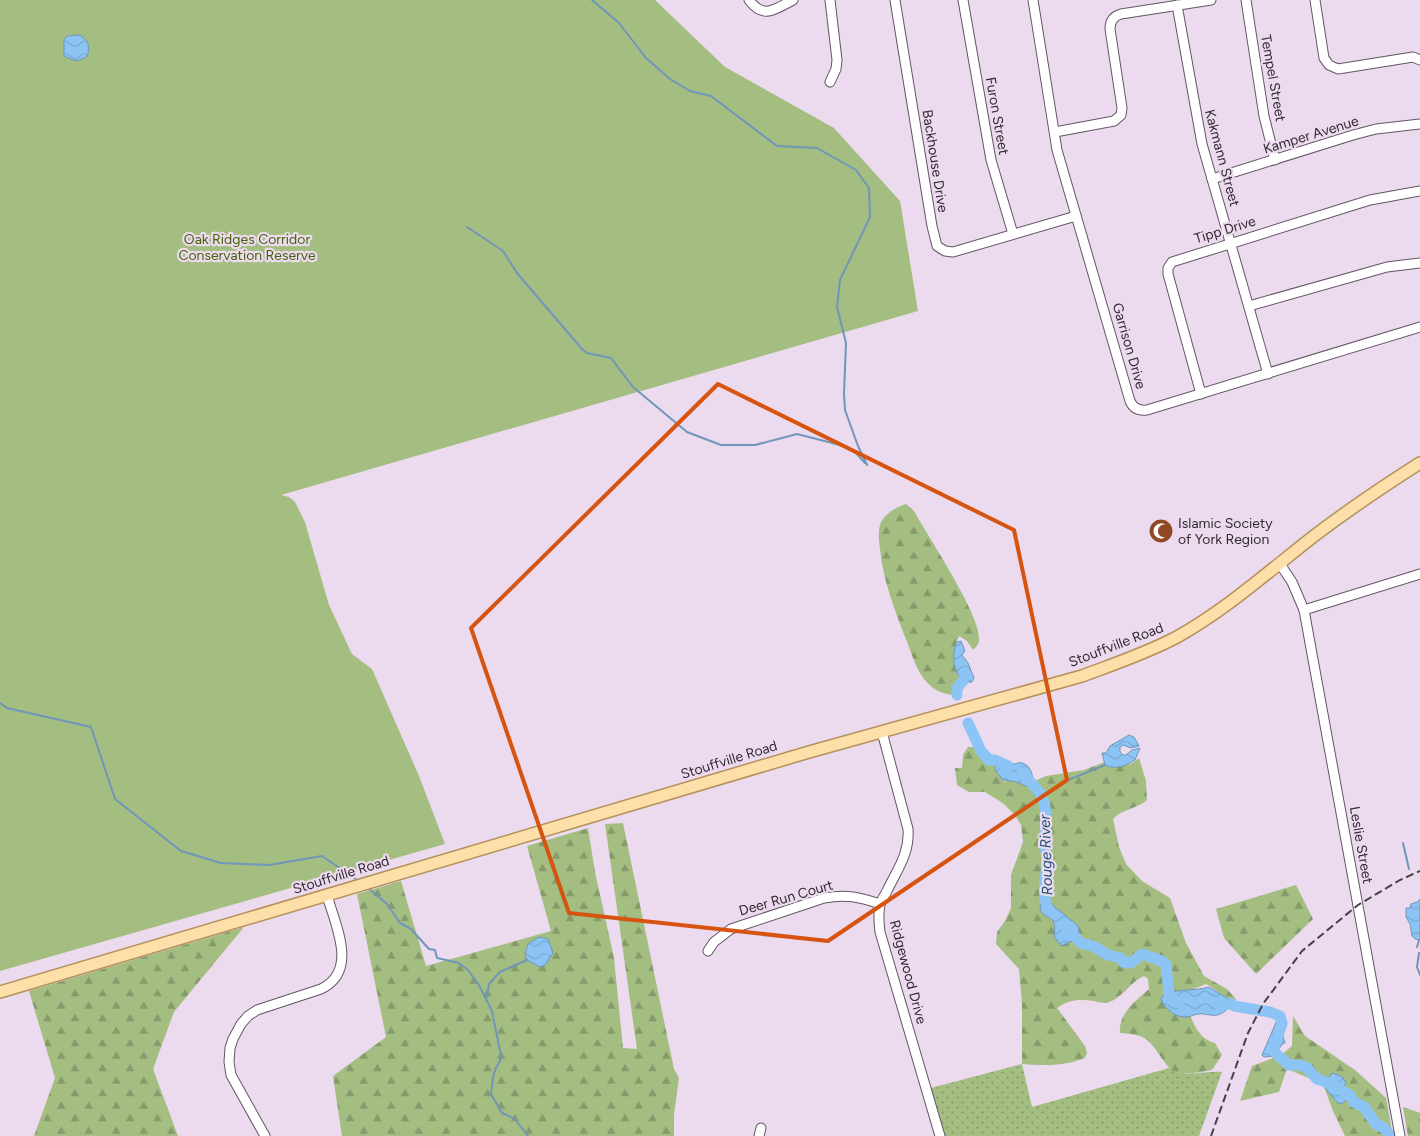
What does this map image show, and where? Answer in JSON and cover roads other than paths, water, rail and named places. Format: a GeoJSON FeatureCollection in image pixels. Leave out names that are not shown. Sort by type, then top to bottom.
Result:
{"type":"FeatureCollection","features":[{"type":"Feature","properties":{"kind":"main road","name":"Stouffville Road"},"geometry":{"type":"LineString","coordinates":[[0,992],[882,732],[1074,678],[1149,651],[1202,622],[1316,535],[1420,462]]}},
{"type":"Feature","properties":{"kind":"street"},"geometry":{"type":"LineString","coordinates":[[749,0],[758,11],[768,12],[793,0]]}},
{"type":"Feature","properties":{"kind":"street"},"geometry":{"type":"LineString","coordinates":[[830,0],[837,60],[836,69],[830,82]]}},
{"type":"Feature","properties":{"kind":"street","name":"Backhouse Drive"},"geometry":{"type":"LineString","coordinates":[[895,0],[936,245],[942,250],[951,252],[1013,234]]}},
{"type":"Feature","properties":{"kind":"street","name":"Furon Street"},"geometry":{"type":"LineString","coordinates":[[963,0],[991,160],[1013,234]]}},
{"type":"Feature","properties":{"kind":"street","name":"Garrison Drive"},"geometry":{"type":"LineString","coordinates":[[1033,0],[1059,158],[1132,405],[1140,410],[1147,410],[1420,327]]}},
{"type":"Feature","properties":{"kind":"street"},"geometry":{"type":"LineString","coordinates":[[1054,132],[1114,121],[1121,115],[1122,107],[1110,29],[1114,17],[1120,14],[1211,0]]}},
{"type":"Feature","properties":{"kind":"street","name":"Tempel Street"},"geometry":{"type":"LineString","coordinates":[[1246,0],[1264,116],[1275,160]]}},
{"type":"Feature","properties":{"kind":"street"},"geometry":{"type":"LineString","coordinates":[[1314,0],[1324,58],[1330,66],[1338,69],[1413,57],[1420,60]]}},
{"type":"Feature","properties":{"kind":"street","name":"Kakmann Street"},"geometry":{"type":"LineString","coordinates":[[1177,5],[1194,108],[1202,144],[1268,374]]}},
{"type":"Feature","properties":{"kind":"street","name":"Kamper Avenue"},"geometry":{"type":"LineString","coordinates":[[1212,179],[1368,131],[1420,124]]}},
{"type":"Feature","properties":{"kind":"street","name":"Tipp Drive"},"geometry":{"type":"LineString","coordinates":[[1201,394],[1168,274],[1170,264],[1176,260],[1370,200],[1420,192]]}},
{"type":"Feature","properties":{"kind":"street"},"geometry":{"type":"LineString","coordinates":[[1013,234],[1076,216]]}},
{"type":"Feature","properties":{"kind":"street"},"geometry":{"type":"LineString","coordinates":[[1249,306],[1387,267],[1415,262],[1420,263]]}},
{"type":"Feature","properties":{"kind":"street","name":"Leslie Street"},"geometry":{"type":"LineString","coordinates":[[1280,564],[1292,582],[1304,610],[1400,1136]]}},
{"type":"Feature","properties":{"kind":"street"},"geometry":{"type":"LineString","coordinates":[[1304,610],[1420,574]]}},
{"type":"Feature","properties":{"kind":"street","name":"Ridgewood Drive"},"geometry":{"type":"LineString","coordinates":[[882,732],[908,829],[908,837],[902,863],[880,904],[880,932],[940,1136]]}},
{"type":"Feature","properties":{"kind":"street"},"geometry":{"type":"LineString","coordinates":[[266,1136],[231,1075],[229,1062],[230,1048],[241,1024],[248,1016],[257,1010],[321,989],[330,985],[335,978],[341,967],[343,956],[338,929],[327,895]]}},
{"type":"Feature","properties":{"kind":"street","name":"Deer Run Court"},"geometry":{"type":"LineString","coordinates":[[708,951],[714,942],[732,929],[824,898],[848,895],[880,904]]}},
{"type":"Feature","properties":{"kind":"water"},"geometry":{"type":"Polygon","coordinates":[[[79,35],[88,43],[88,55],[76,60],[64,56],[64,40],[67,36],[79,35]]]}},
{"type":"Feature","properties":{"kind":"water"},"geometry":{"type":"Polygon","coordinates":[[[961,641],[965,651],[962,655],[968,663],[974,678],[972,682],[966,682],[961,679],[955,667],[955,647],[957,642],[961,641]]]}},
{"type":"Feature","properties":{"kind":"water"},"geometry":{"type":"Polygon","coordinates":[[[1129,735],[1134,737],[1139,746],[1131,748],[1123,745],[1120,747],[1120,752],[1126,755],[1132,750],[1140,748],[1135,760],[1120,767],[1105,765],[1102,753],[1106,753],[1110,746],[1129,735]]]}},
{"type":"Feature","properties":{"kind":"water"},"geometry":{"type":"Polygon","coordinates":[[[1001,758],[1013,764],[1021,763],[1028,766],[1033,778],[1032,784],[1025,786],[1017,782],[1003,780],[995,770],[996,759],[1001,758]]]}},
{"type":"Feature","properties":{"kind":"water"},"geometry":{"type":"Polygon","coordinates":[[[1420,899],[1420,940],[1412,936],[1410,924],[1406,917],[1406,908],[1410,908],[1411,904],[1420,899]]]}},
{"type":"Feature","properties":{"kind":"water"},"geometry":{"type":"Polygon","coordinates":[[[1046,900],[1077,925],[1079,929],[1077,939],[1061,946],[1054,936],[1054,922],[1043,914],[1041,910],[1040,905],[1046,900]]]}},
{"type":"Feature","properties":{"kind":"water"},"geometry":{"type":"Polygon","coordinates":[[[539,937],[548,939],[553,953],[545,965],[540,967],[527,960],[525,954],[528,944],[539,937]]]}},
{"type":"Feature","properties":{"kind":"water"},"geometry":{"type":"Polygon","coordinates":[[[1209,987],[1233,1002],[1221,1014],[1179,1016],[1175,1015],[1162,1002],[1161,998],[1171,992],[1209,987]]]}},
{"type":"Feature","properties":{"kind":"water"},"geometry":{"type":"Polygon","coordinates":[[[1282,1016],[1287,1021],[1283,1036],[1285,1043],[1282,1044],[1275,1056],[1264,1057],[1262,1055],[1277,1020],[1282,1016]]]}},
{"type":"Feature","properties":{"kind":"water"},"geometry":{"type":"Polygon","coordinates":[[[1332,1073],[1341,1076],[1346,1082],[1344,1086],[1349,1095],[1345,1102],[1338,1103],[1325,1088],[1326,1082],[1332,1073]]]}},
{"type":"Feature","properties":{"kind":"waterway"},"geometry":{"type":"LineString","coordinates":[[592,0],[619,23],[646,58],[670,79],[690,91],[711,96],[777,146],[817,148],[856,170],[869,188],[870,217],[840,280],[837,307],[846,343],[845,410],[867,465]]}},
{"type":"Feature","properties":{"kind":"waterway"},"geometry":{"type":"LineString","coordinates":[[467,227],[503,251],[517,273],[582,349],[587,353],[611,358],[633,387],[687,432],[721,445],[755,445],[797,434],[844,446],[855,452],[865,463]]}},
{"type":"Feature","properties":{"kind":"waterway","name":"Rouge River"},"geometry":{"type":"LineString","coordinates":[[957,695],[957,688],[963,681]]}},
{"type":"Feature","properties":{"kind":"waterway"},"geometry":{"type":"LineString","coordinates":[[0,703],[7,708],[91,727],[115,799],[181,851],[221,863],[269,865],[322,856],[357,880]]}},
{"type":"Feature","properties":{"kind":"waterway","name":"Rouge River"},"geometry":{"type":"LineString","coordinates":[[968,723],[981,751],[989,760],[995,760],[1008,766]]}},
{"type":"Feature","properties":{"kind":"waterway"},"geometry":{"type":"LineString","coordinates":[[1042,797],[1063,782],[1105,765]]}},
{"type":"Feature","properties":{"kind":"waterway","name":"Rouge River"},"geometry":{"type":"LineString","coordinates":[[1022,773],[1035,787],[1044,802],[1047,863],[1045,895],[1051,912]]}},
{"type":"Feature","properties":{"kind":"waterway"},"geometry":{"type":"LineString","coordinates":[[1403,843],[1409,869]]}},
{"type":"Feature","properties":{"kind":"waterway"},"geometry":{"type":"LineString","coordinates":[[368,888],[387,904],[400,923],[411,929],[429,949],[435,950],[437,958],[459,963],[468,970],[479,985],[492,1011],[501,1056],[493,1077],[491,1094],[502,1113],[515,1119],[528,1136]]}},
{"type":"Feature","properties":{"kind":"waterway","name":"Rouge River"},"geometry":{"type":"LineString","coordinates":[[1068,929],[1081,943],[1093,946],[1108,955],[1121,958],[1123,962],[1131,963],[1142,954],[1162,961],[1166,965],[1169,993],[1174,1001],[1179,1002]]}},
{"type":"Feature","properties":{"kind":"waterway"},"geometry":{"type":"LineString","coordinates":[[1417,947],[1419,940]]}},
{"type":"Feature","properties":{"kind":"waterway"},"geometry":{"type":"LineString","coordinates":[[1419,953],[1417,967],[1420,975]]}},
{"type":"Feature","properties":{"kind":"waterway"},"geometry":{"type":"LineString","coordinates":[[486,1000],[489,984],[500,972],[527,960]]}},
{"type":"Feature","properties":{"kind":"waterway","name":"Rouge River"},"geometry":{"type":"LineString","coordinates":[[1218,1004],[1232,1004],[1280,1016],[1282,1024],[1273,1050],[1288,1065],[1306,1067],[1317,1079],[1350,1095],[1354,1102],[1364,1107],[1376,1124],[1384,1128],[1391,1136]]}},
{"type":"Feature","properties":{"kind":"railway"},"geometry":{"type":"LineString","coordinates":[[1211,1136],[1248,1033],[1263,1004],[1302,951],[1358,905],[1400,880],[1420,871]]}},
{"type":"Feature","properties":{"kind":"place","name":"Islamic Society of York Region"},"geometry":{"type":"Point","coordinates":[1161,531]}},
{"type":"Feature","properties":{"kind":"park label","name":"Oak Ridges Corridor Conservation Reserve"},"geometry":{"type":"Point","coordinates":[247,248]}}]}
